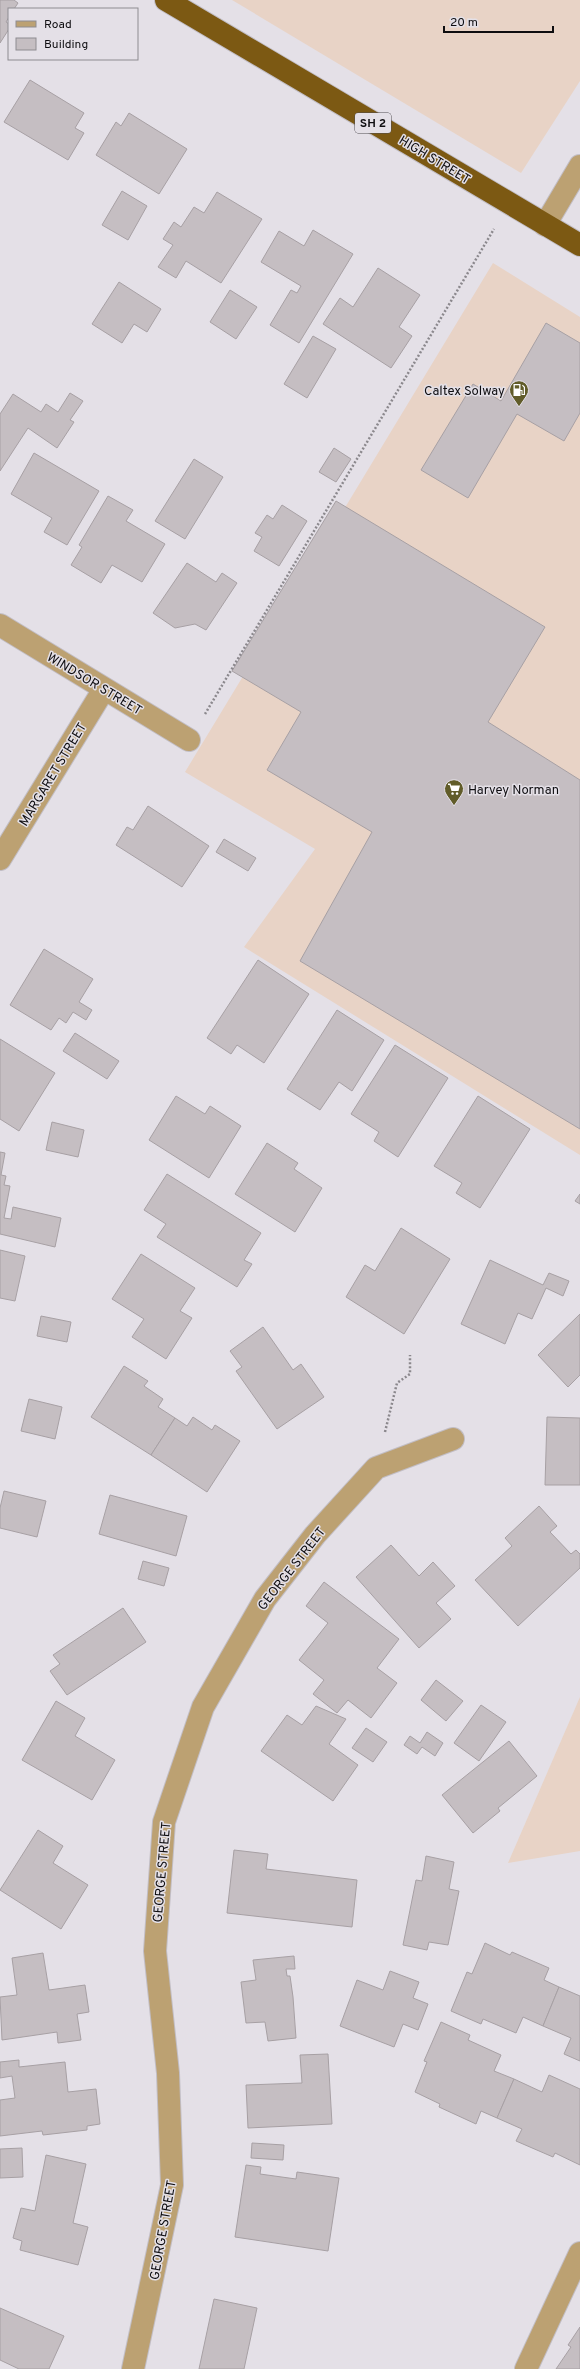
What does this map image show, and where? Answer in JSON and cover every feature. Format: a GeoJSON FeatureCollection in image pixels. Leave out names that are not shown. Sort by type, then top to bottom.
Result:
{"type":"FeatureCollection","features":[{"type":"Feature","properties":{"kind":"highway","name":"HIGH STREET"},"geometry":{"type":"LineString","coordinates":[[166,0],[580,245]]}},
{"type":"Feature","properties":{"kind":"street"},"geometry":{"type":"LineString","coordinates":[[545,225],[580,166]]}},
{"type":"Feature","properties":{"kind":"street","name":"WINDSOR STREET"},"geometry":{"type":"LineString","coordinates":[[0,626],[189,740]]}},
{"type":"Feature","properties":{"kind":"street","name":"MARGARET STREET"},"geometry":{"type":"LineString","coordinates":[[0,859],[104,689]]}},
{"type":"Feature","properties":{"kind":"street","name":"GEORGE STREET"},"geometry":{"type":"LineString","coordinates":[[133,2369],[172,2185],[168,2073],[155,1951],[164,1822],[203,1707],[265,1599],[315,1535],[376,1468],[453,1439]]}},
{"type":"Feature","properties":{"kind":"street"},"geometry":{"type":"LineString","coordinates":[[526,2369],[580,2253]]}},
{"type":"Feature","properties":{"kind":"path"},"geometry":{"type":"LineString","coordinates":[[189,740],[510,204]]}},
{"type":"Feature","properties":{"kind":"path"},"geometry":{"type":"LineString","coordinates":[[376,1468],[397,1383],[410,1374],[410,1355]]}},
{"type":"Feature","properties":{"kind":"shaded area"},"geometry":{"type":"Polygon","coordinates":[[[232,0],[580,0],[580,81],[521,173],[232,0]]]}},
{"type":"Feature","properties":{"kind":"shaded area"},"geometry":{"type":"Polygon","coordinates":[[[493,263],[580,317],[580,1155],[244,947],[315,849],[185,772],[493,263]]]}},
{"type":"Feature","properties":{"kind":"shaded area"},"geometry":{"type":"Polygon","coordinates":[[[580,1697],[580,1851],[508,1863],[580,1697]]]}},
{"type":"Feature","properties":{"kind":"building"},"geometry":{"type":"Polygon","coordinates":[[[0,0],[14,0],[18,3],[15,8],[8,8],[8,19],[6,22],[8,23],[8,31],[0,43],[0,0]]]}},
{"type":"Feature","properties":{"kind":"building"},"geometry":{"type":"Polygon","coordinates":[[[30,80],[84,113],[75,128],[84,133],[68,160],[4,122],[30,80]]]}},
{"type":"Feature","properties":{"kind":"building"},"geometry":{"type":"Polygon","coordinates":[[[129,113],[187,149],[159,194],[96,155],[116,122],[121,126],[129,113]]]}},
{"type":"Feature","properties":{"kind":"building"},"geometry":{"type":"Polygon","coordinates":[[[122,191],[147,206],[128,240],[102,225],[122,191]]]}},
{"type":"Feature","properties":{"kind":"building"},"geometry":{"type":"Polygon","coordinates":[[[217,192],[262,219],[221,283],[186,261],[176,278],[158,267],[173,245],[163,239],[174,222],[181,227],[194,207],[204,213],[217,192]]]}},
{"type":"Feature","properties":{"kind":"building"},"geometry":{"type":"Polygon","coordinates":[[[313,230],[353,254],[299,343],[270,325],[291,290],[297,293],[301,286],[261,262],[279,231],[304,246],[313,230]]]}},
{"type":"Feature","properties":{"kind":"building"},"geometry":{"type":"Polygon","coordinates":[[[378,268],[420,295],[399,327],[412,336],[391,368],[323,324],[340,298],[353,307],[378,268]]]}},
{"type":"Feature","properties":{"kind":"building"},"geometry":{"type":"Polygon","coordinates":[[[119,282],[161,309],[147,332],[134,324],[122,343],[92,324],[119,282]]]}},
{"type":"Feature","properties":{"kind":"building"},"geometry":{"type":"Polygon","coordinates":[[[230,290],[257,307],[236,339],[210,322],[230,290]]]}},
{"type":"Feature","properties":{"kind":"building","name":"Caltex Solway"},"geometry":{"type":"Polygon","coordinates":[[[546,323],[580,343],[580,413],[564,441],[517,414],[468,498],[421,470],[473,384],[501,401],[546,323]]]}},
{"type":"Feature","properties":{"kind":"building"},"geometry":{"type":"Polygon","coordinates":[[[313,336],[336,349],[307,398],[284,384],[313,336]]]}},
{"type":"Feature","properties":{"kind":"building"},"geometry":{"type":"Polygon","coordinates":[[[70,393],[83,401],[70,420],[74,422],[57,448],[28,428],[0,471],[0,414],[13,394],[41,412],[46,404],[58,412],[70,393]]]}},
{"type":"Feature","properties":{"kind":"building"},"geometry":{"type":"Polygon","coordinates":[[[334,448],[351,459],[336,482],[319,472],[334,448]]]}},
{"type":"Feature","properties":{"kind":"building"},"geometry":{"type":"Polygon","coordinates":[[[34,453],[99,491],[67,545],[44,532],[52,518],[11,494],[34,453]]]}},
{"type":"Feature","properties":{"kind":"building"},"geometry":{"type":"Polygon","coordinates":[[[194,459],[223,477],[185,539],[155,521],[194,459]]]}},
{"type":"Feature","properties":{"kind":"building"},"geometry":{"type":"Polygon","coordinates":[[[108,496],[133,510],[126,521],[165,544],[142,582],[112,565],[101,583],[71,565],[82,547],[79,545],[108,496]]]}},
{"type":"Feature","properties":{"kind":"building","name":"Harvey Norman"},"geometry":{"type":"Polygon","coordinates":[[[336,501],[545,627],[488,722],[580,780],[580,1129],[300,961],[372,832],[267,770],[301,712],[232,671],[336,501]]]}},
{"type":"Feature","properties":{"kind":"building"},"geometry":{"type":"Polygon","coordinates":[[[282,505],[307,521],[279,566],[254,551],[262,537],[255,533],[267,515],[273,519],[282,505]]]}},
{"type":"Feature","properties":{"kind":"building"},"geometry":{"type":"Polygon","coordinates":[[[187,563],[216,582],[222,573],[237,583],[206,630],[195,624],[175,628],[153,613],[187,563]]]}},
{"type":"Feature","properties":{"kind":"building"},"geometry":{"type":"Polygon","coordinates":[[[148,806],[209,846],[182,887],[116,845],[127,827],[133,830],[148,806]]]}},
{"type":"Feature","properties":{"kind":"building"},"geometry":{"type":"Polygon","coordinates":[[[224,839],[256,858],[248,871],[216,852],[224,839]]]}},
{"type":"Feature","properties":{"kind":"building"},"geometry":{"type":"Polygon","coordinates":[[[44,949],[93,979],[79,1002],[92,1010],[86,1020],[73,1012],[66,1023],[59,1018],[51,1030],[10,1005],[44,949]]]}},
{"type":"Feature","properties":{"kind":"building"},"geometry":{"type":"Polygon","coordinates":[[[258,960],[309,994],[264,1063],[237,1045],[231,1054],[207,1038],[258,960]]]}},
{"type":"Feature","properties":{"kind":"building"},"geometry":{"type":"Polygon","coordinates":[[[337,1010],[384,1040],[352,1091],[339,1082],[320,1110],[287,1089],[337,1010]]]}},
{"type":"Feature","properties":{"kind":"building"},"geometry":{"type":"Polygon","coordinates":[[[75,1033],[119,1061],[107,1079],[63,1051],[75,1033]]]}},
{"type":"Feature","properties":{"kind":"building"},"geometry":{"type":"Polygon","coordinates":[[[0,1039],[55,1073],[19,1131],[0,1119],[0,1039]]]}},
{"type":"Feature","properties":{"kind":"building"},"geometry":{"type":"Polygon","coordinates":[[[395,1045],[448,1078],[398,1157],[374,1141],[379,1132],[351,1114],[395,1045]]]}},
{"type":"Feature","properties":{"kind":"building"},"geometry":{"type":"Polygon","coordinates":[[[176,1096],[205,1114],[210,1106],[241,1126],[209,1178],[149,1140],[176,1096]]]}},
{"type":"Feature","properties":{"kind":"building"},"geometry":{"type":"Polygon","coordinates":[[[478,1096],[530,1129],[480,1208],[456,1193],[462,1183],[434,1166],[478,1096]]]}},
{"type":"Feature","properties":{"kind":"building"},"geometry":{"type":"Polygon","coordinates":[[[52,1122],[84,1130],[78,1157],[46,1150],[52,1122]]]}},
{"type":"Feature","properties":{"kind":"building"},"geometry":{"type":"Polygon","coordinates":[[[267,1143],[298,1163],[294,1169],[322,1188],[295,1232],[235,1194],[267,1143]]]}},
{"type":"Feature","properties":{"kind":"building"},"geometry":{"type":"Polygon","coordinates":[[[0,1152],[5,1153],[1,1175],[6,1176],[4,1185],[10,1186],[4,1218],[11,1219],[13,1207],[61,1218],[55,1247],[0,1234],[0,1152]]]}},
{"type":"Feature","properties":{"kind":"building"},"geometry":{"type":"Polygon","coordinates":[[[167,1174],[261,1233],[244,1260],[252,1264],[237,1287],[157,1237],[166,1224],[144,1210],[167,1174]]]}},
{"type":"Feature","properties":{"kind":"building"},"geometry":{"type":"Polygon","coordinates":[[[580,1194],[580,1204],[575,1201],[580,1194]]]}},
{"type":"Feature","properties":{"kind":"building"},"geometry":{"type":"Polygon","coordinates":[[[401,1228],[450,1259],[404,1334],[346,1297],[365,1265],[375,1271],[401,1228]]]}},
{"type":"Feature","properties":{"kind":"building"},"geometry":{"type":"Polygon","coordinates":[[[0,1250],[25,1256],[15,1301],[0,1298],[0,1250]]]}},
{"type":"Feature","properties":{"kind":"building"},"geometry":{"type":"Polygon","coordinates":[[[141,1254],[195,1288],[180,1311],[192,1318],[166,1359],[132,1337],[144,1319],[112,1299],[141,1254]]]}},
{"type":"Feature","properties":{"kind":"building"},"geometry":{"type":"Polygon","coordinates":[[[490,1260],[543,1285],[549,1273],[569,1281],[563,1296],[546,1288],[532,1319],[518,1313],[505,1344],[461,1324],[490,1260]]]}},
{"type":"Feature","properties":{"kind":"building"},"geometry":{"type":"Polygon","coordinates":[[[580,1314],[580,1375],[568,1387],[538,1355],[580,1314]]]}},
{"type":"Feature","properties":{"kind":"building"},"geometry":{"type":"Polygon","coordinates":[[[41,1316],[71,1322],[67,1342],[37,1336],[41,1316]]]}},
{"type":"Feature","properties":{"kind":"building"},"geometry":{"type":"Polygon","coordinates":[[[263,1327],[293,1370],[301,1364],[324,1397],[277,1429],[236,1371],[242,1367],[230,1351],[263,1327]]]}},
{"type":"Feature","properties":{"kind":"building"},"geometry":{"type":"Polygon","coordinates":[[[124,1366],[148,1381],[144,1386],[163,1399],[158,1407],[175,1418],[151,1455],[91,1417],[124,1366]]]}},
{"type":"Feature","properties":{"kind":"building"},"geometry":{"type":"Polygon","coordinates":[[[29,1399],[62,1407],[55,1439],[21,1431],[29,1399]]]}},
{"type":"Feature","properties":{"kind":"building"},"geometry":{"type":"Polygon","coordinates":[[[193,1417],[212,1430],[215,1425],[240,1441],[207,1492],[151,1455],[175,1418],[187,1426],[193,1417]]]}},
{"type":"Feature","properties":{"kind":"building"},"geometry":{"type":"Polygon","coordinates":[[[547,1417],[580,1418],[580,1485],[545,1485],[547,1417]]]}},
{"type":"Feature","properties":{"kind":"building"},"geometry":{"type":"Polygon","coordinates":[[[4,1491],[46,1501],[37,1537],[0,1528],[0,1508],[4,1491]]]}},
{"type":"Feature","properties":{"kind":"building"},"geometry":{"type":"Polygon","coordinates":[[[110,1495],[187,1516],[176,1556],[99,1534],[110,1495]]]}},
{"type":"Feature","properties":{"kind":"building"},"geometry":{"type":"Polygon","coordinates":[[[539,1506],[557,1526],[550,1532],[571,1554],[576,1550],[580,1554],[580,1568],[518,1626],[475,1580],[512,1546],[505,1538],[539,1506]]]}},
{"type":"Feature","properties":{"kind":"building"},"geometry":{"type":"Polygon","coordinates":[[[391,1545],[419,1576],[433,1562],[455,1586],[436,1603],[451,1619],[419,1648],[356,1577],[391,1545]]]}},
{"type":"Feature","properties":{"kind":"building"},"geometry":{"type":"Polygon","coordinates":[[[143,1561],[169,1568],[164,1586],[138,1579],[143,1561]]]}},
{"type":"Feature","properties":{"kind":"building"},"geometry":{"type":"Polygon","coordinates":[[[324,1582],[399,1639],[377,1668],[397,1683],[371,1718],[348,1700],[337,1713],[313,1694],[324,1680],[299,1660],[328,1623],[306,1606],[324,1582]]]}},
{"type":"Feature","properties":{"kind":"building"},"geometry":{"type":"Polygon","coordinates":[[[123,1608],[146,1642],[67,1695],[50,1671],[60,1664],[53,1655],[123,1608]]]}},
{"type":"Feature","properties":{"kind":"building"},"geometry":{"type":"Polygon","coordinates":[[[436,1680],[463,1701],[446,1721],[421,1700],[436,1680]]]}},
{"type":"Feature","properties":{"kind":"building"},"geometry":{"type":"Polygon","coordinates":[[[56,1701],[85,1718],[75,1736],[115,1760],[92,1800],[22,1760],[56,1701]]]}},
{"type":"Feature","properties":{"kind":"building"},"geometry":{"type":"Polygon","coordinates":[[[481,1705],[506,1722],[479,1761],[454,1743],[481,1705]]]}},
{"type":"Feature","properties":{"kind":"building"},"geometry":{"type":"Polygon","coordinates":[[[316,1706],[346,1719],[329,1744],[358,1765],[333,1801],[261,1751],[287,1715],[302,1725],[316,1706]]]}},
{"type":"Feature","properties":{"kind":"building"},"geometry":{"type":"Polygon","coordinates":[[[366,1728],[387,1742],[373,1762],[352,1748],[366,1728]]]}},
{"type":"Feature","properties":{"kind":"building"},"geometry":{"type":"Polygon","coordinates":[[[427,1732],[443,1743],[435,1756],[422,1747],[417,1754],[404,1745],[410,1736],[420,1743],[427,1732]]]}},
{"type":"Feature","properties":{"kind":"building"},"geometry":{"type":"Polygon","coordinates":[[[509,1741],[537,1776],[498,1808],[500,1811],[473,1833],[442,1795],[509,1741]]]}},
{"type":"Feature","properties":{"kind":"building"},"geometry":{"type":"Polygon","coordinates":[[[38,1830],[63,1846],[53,1863],[88,1885],[61,1929],[0,1890],[38,1830]]]}},
{"type":"Feature","properties":{"kind":"building"},"geometry":{"type":"Polygon","coordinates":[[[234,1850],[268,1854],[266,1869],[357,1880],[352,1927],[227,1913],[234,1850]]]}},
{"type":"Feature","properties":{"kind":"building"},"geometry":{"type":"Polygon","coordinates":[[[426,1856],[454,1862],[449,1889],[459,1891],[448,1945],[429,1942],[427,1950],[403,1945],[416,1880],[422,1881],[426,1856]]]}},
{"type":"Feature","properties":{"kind":"building"},"geometry":{"type":"Polygon","coordinates":[[[485,1943],[510,1955],[512,1952],[549,1968],[544,1980],[559,1987],[543,2026],[523,2017],[516,2033],[483,2019],[481,2024],[451,2011],[467,1972],[472,1974],[485,1943]]]}},
{"type":"Feature","properties":{"kind":"building"},"geometry":{"type":"Polygon","coordinates":[[[43,1953],[49,1990],[85,1985],[89,2012],[77,2014],[81,2040],[58,2043],[57,2032],[2,2040],[0,1997],[17,1995],[12,1958],[43,1953]]]}},
{"type":"Feature","properties":{"kind":"building"},"geometry":{"type":"Polygon","coordinates":[[[294,1956],[295,1969],[286,1969],[287,1976],[290,1976],[296,2038],[268,2041],[265,2022],[246,2023],[241,1982],[256,1980],[253,1960],[294,1956]]]}},
{"type":"Feature","properties":{"kind":"building"},"geometry":{"type":"Polygon","coordinates":[[[390,1971],[419,1982],[413,1998],[428,2004],[418,2030],[403,2024],[394,2047],[340,2026],[357,1980],[383,1990],[390,1971]]]}},
{"type":"Feature","properties":{"kind":"building"},"geometry":{"type":"Polygon","coordinates":[[[559,1987],[580,1996],[580,2061],[564,2054],[571,2038],[543,2026],[559,1987]]]}},
{"type":"Feature","properties":{"kind":"building"},"geometry":{"type":"Polygon","coordinates":[[[441,2022],[470,2035],[468,2040],[501,2055],[494,2071],[514,2079],[497,2118],[481,2111],[476,2124],[439,2107],[440,2104],[415,2092],[427,2062],[424,2061],[441,2022]]]}},
{"type":"Feature","properties":{"kind":"building"},"geometry":{"type":"Polygon","coordinates":[[[328,2054],[332,2124],[248,2128],[246,2085],[302,2083],[300,2055],[328,2054]]]}},
{"type":"Feature","properties":{"kind":"building"},"geometry":{"type":"Polygon","coordinates":[[[19,2060],[19,2067],[65,2062],[68,2092],[96,2089],[100,2124],[87,2126],[87,2130],[43,2135],[42,2131],[0,2136],[0,2100],[15,2098],[12,2076],[0,2078],[0,2062],[19,2060]]]}},
{"type":"Feature","properties":{"kind":"building"},"geometry":{"type":"Polygon","coordinates":[[[549,2075],[580,2089],[580,2165],[555,2153],[553,2157],[516,2141],[522,2129],[497,2118],[514,2079],[542,2092],[549,2075]]]}},
{"type":"Feature","properties":{"kind":"building"},"geometry":{"type":"Polygon","coordinates":[[[252,2143],[284,2145],[283,2160],[251,2158],[252,2143]]]}},
{"type":"Feature","properties":{"kind":"building"},"geometry":{"type":"Polygon","coordinates":[[[22,2148],[23,2177],[0,2178],[0,2149],[22,2148]]]}},
{"type":"Feature","properties":{"kind":"building"},"geometry":{"type":"Polygon","coordinates":[[[46,2155],[86,2164],[73,2223],[88,2227],[78,2265],[20,2250],[22,2241],[13,2238],[21,2208],[35,2211],[46,2155]]]}},
{"type":"Feature","properties":{"kind":"building"},"geometry":{"type":"Polygon","coordinates":[[[246,2165],[261,2167],[260,2174],[296,2179],[297,2172],[339,2178],[328,2251],[235,2237],[246,2165]]]}},
{"type":"Feature","properties":{"kind":"building"},"geometry":{"type":"Polygon","coordinates":[[[214,2299],[257,2308],[244,2369],[199,2369],[214,2299]]]}},
{"type":"Feature","properties":{"kind":"building"},"geometry":{"type":"Polygon","coordinates":[[[0,2308],[64,2336],[49,2369],[19,2369],[0,2360],[0,2308]]]}},
{"type":"Feature","properties":{"kind":"building"},"geometry":{"type":"Polygon","coordinates":[[[580,2327],[580,2369],[556,2369],[571,2347],[568,2345],[580,2327]]]}},
{"type":"Feature","properties":{"kind":"place","name":"Caltex Solway"},"geometry":{"type":"Point","coordinates":[519,407]}},
{"type":"Feature","properties":{"kind":"place","name":"Harvey Norman"},"geometry":{"type":"Point","coordinates":[454,806]}}]}
